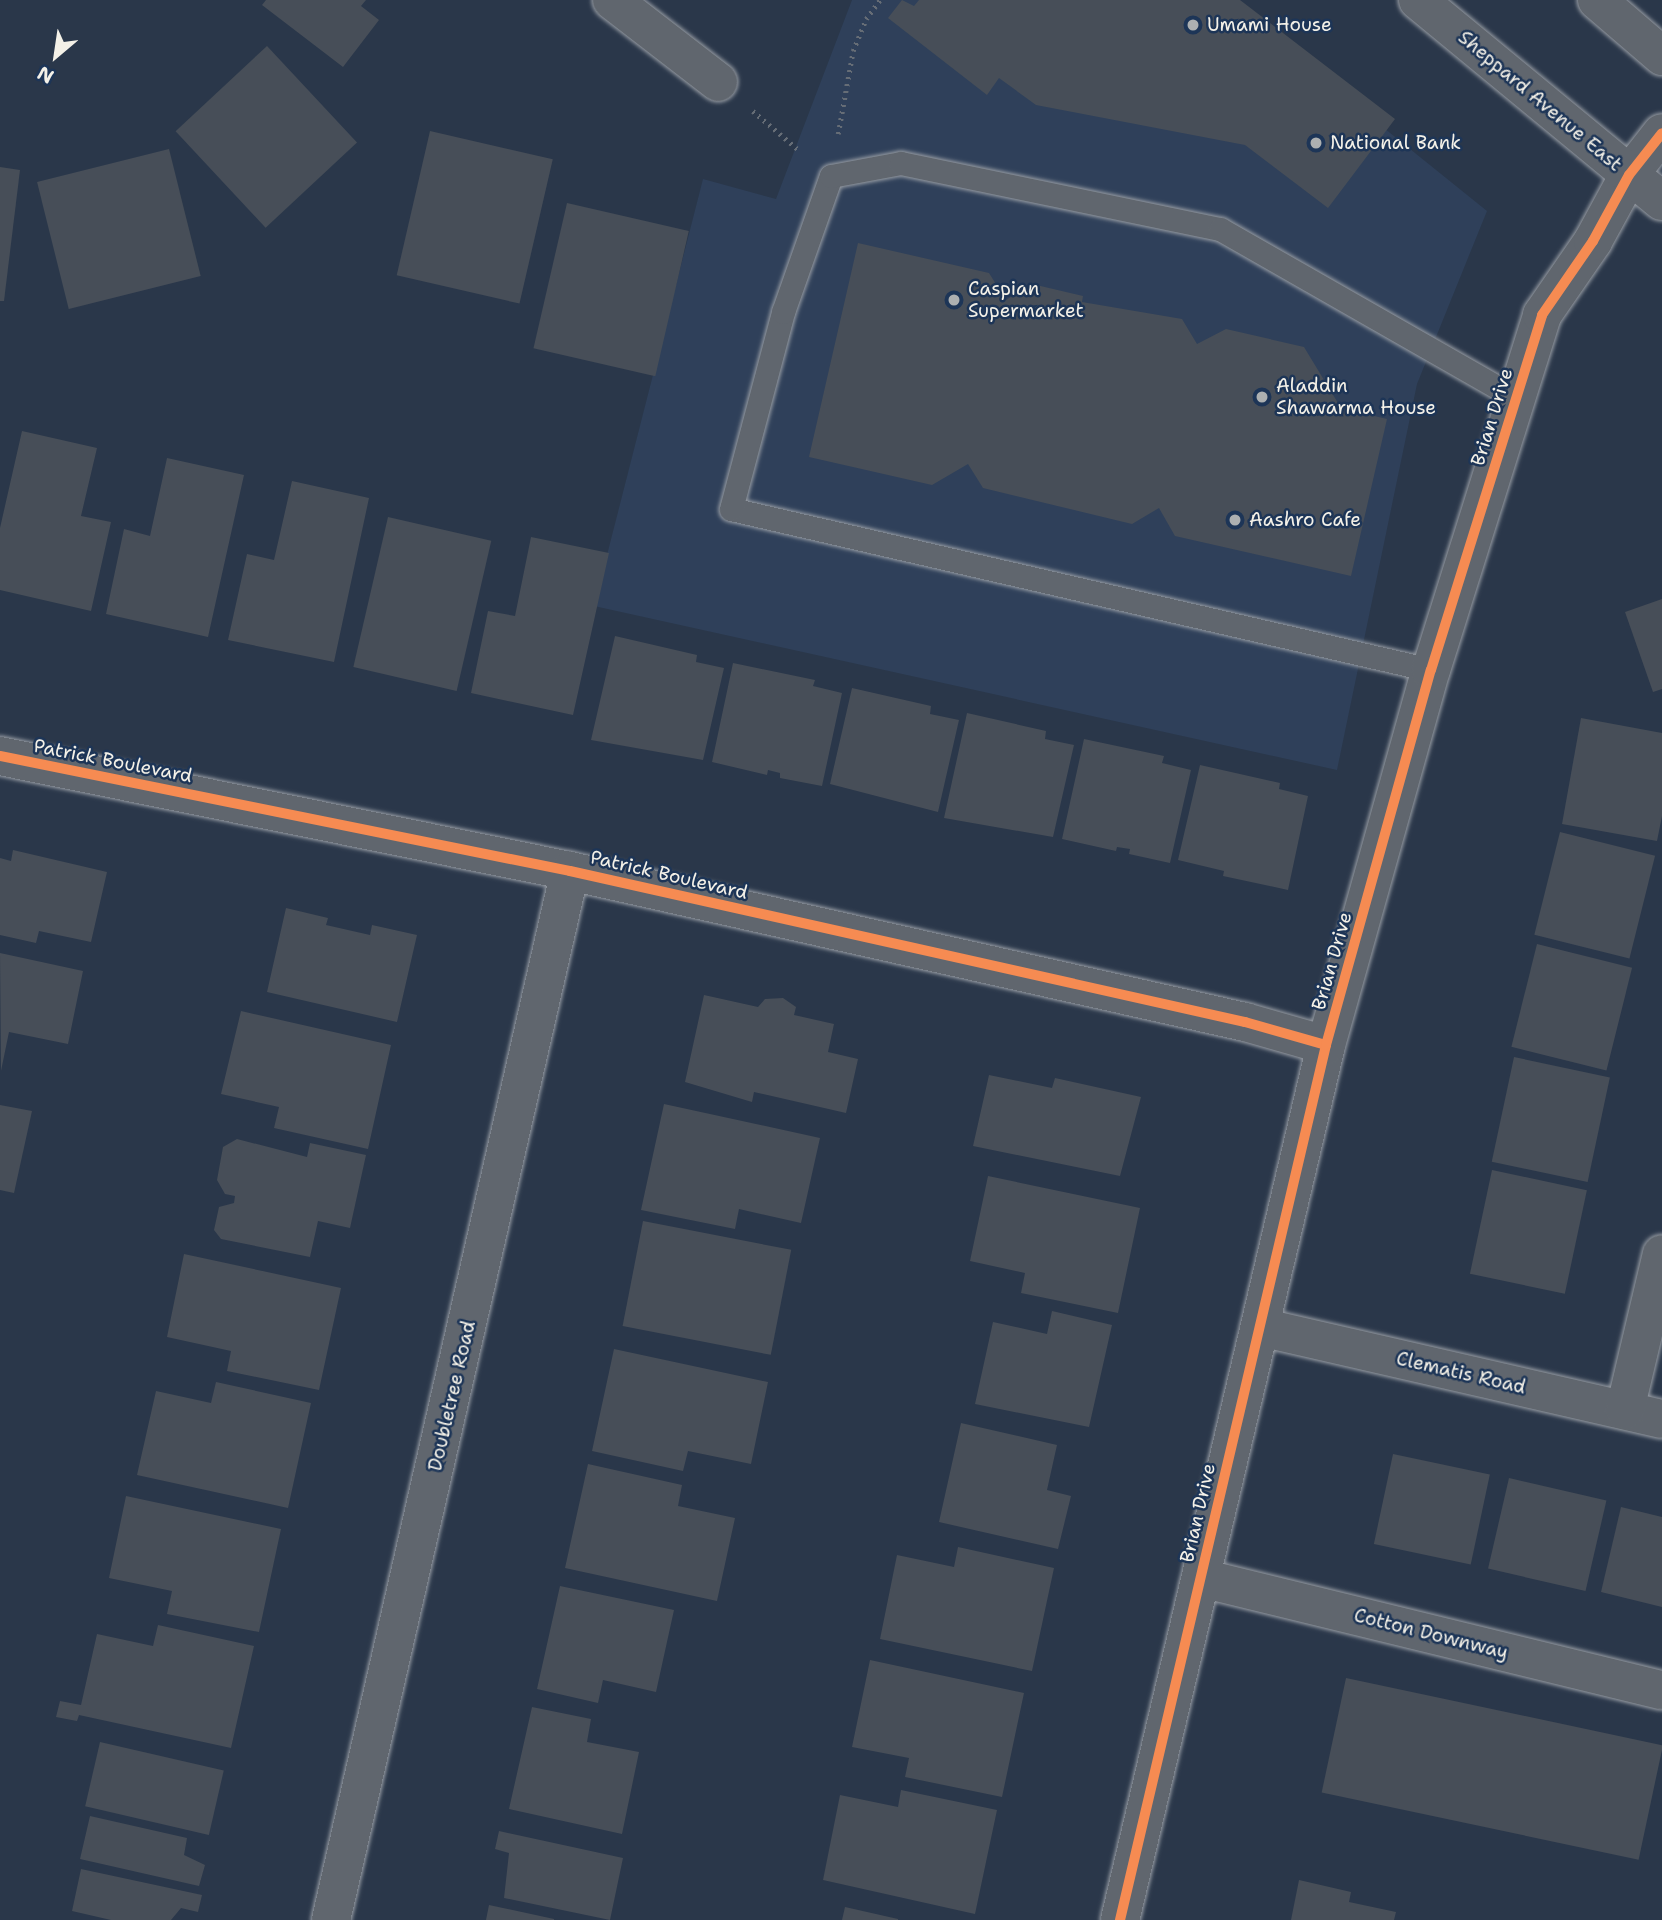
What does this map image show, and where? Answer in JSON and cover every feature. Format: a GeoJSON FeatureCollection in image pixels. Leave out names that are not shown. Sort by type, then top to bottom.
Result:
{"type":"FeatureCollection","features":[{"type":"Feature","properties":{"kind":"street"},"geometry":{"type":"LineString","coordinates":[[612,0],[718,82]]}},
{"type":"Feature","properties":{"kind":"street","name":"Sheppard Avenue East"},"geometry":{"type":"LineString","coordinates":[[1418,0],[1662,201]]}},
{"type":"Feature","properties":{"kind":"street"},"geometry":{"type":"LineString","coordinates":[[1597,0],[1662,56]]}},
{"type":"Feature","properties":{"kind":"street","name":"Brian Drive"},"geometry":{"type":"LineString","coordinates":[[1120,1920],[1326,1045],[1431,670],[1542,315],[1592,241],[1629,175],[1662,133]]}},
{"type":"Feature","properties":{"kind":"street","name":"Patrick Boulevard"},"geometry":{"type":"LineString","coordinates":[[0,756],[570,871],[1245,1022],[1326,1045]]}},
{"type":"Feature","properties":{"kind":"street","name":"Doubletree Road"},"geometry":{"type":"LineString","coordinates":[[331,1920],[570,871]]}},
{"type":"Feature","properties":{"kind":"street"},"geometry":{"type":"LineString","coordinates":[[1625,1410],[1662,1254]]}},
{"type":"Feature","properties":{"kind":"street","name":"Clematis Road"},"geometry":{"type":"LineString","coordinates":[[1260,1327],[1662,1419]]}},
{"type":"Feature","properties":{"kind":"street","name":"Cotton Downway"},"geometry":{"type":"LineString","coordinates":[[1201,1578],[1662,1690]]}},
{"type":"Feature","properties":{"kind":"lane"},"geometry":{"type":"LineString","coordinates":[[1431,670],[731,509],[783,312],[831,176],[901,163],[1220,229],[1516,398]]}},
{"type":"Feature","properties":{"kind":"path"},"geometry":{"type":"LineString","coordinates":[[718,82],[831,176],[853,51],[866,19],[880,0]]}},
{"type":"Feature","properties":{"kind":"shaded area"},"geometry":{"type":"Polygon","coordinates":[[[852,0],[1225,0],[1487,211],[1417,384],[1337,770],[594,606],[703,179],[776,199],[852,0]]]}},
{"type":"Feature","properties":{"kind":"building"},"geometry":{"type":"Polygon","coordinates":[[[266,0],[366,0],[361,6],[379,20],[343,67],[262,5],[266,0]]]}},
{"type":"Feature","properties":{"kind":"building"},"geometry":{"type":"Polygon","coordinates":[[[902,0],[914,6],[919,0],[1240,0],[1395,119],[1328,208],[1245,145],[1036,105],[999,78],[987,95],[888,18],[902,0]]]}},
{"type":"Feature","properties":{"kind":"building"},"geometry":{"type":"Polygon","coordinates":[[[267,46],[357,143],[266,228],[176,131],[267,46]]]}},
{"type":"Feature","properties":{"kind":"building"},"geometry":{"type":"Polygon","coordinates":[[[430,131],[553,159],[519,304],[397,275],[430,131]]]}},
{"type":"Feature","properties":{"kind":"building"},"geometry":{"type":"Polygon","coordinates":[[[169,149],[201,276],[69,309],[37,182],[169,149]]]}},
{"type":"Feature","properties":{"kind":"building"},"geometry":{"type":"Polygon","coordinates":[[[0,167],[20,170],[4,301],[0,301],[0,167]]]}},
{"type":"Feature","properties":{"kind":"building"},"geometry":{"type":"Polygon","coordinates":[[[567,203],[689,231],[655,376],[533,348],[567,203]]]}},
{"type":"Feature","properties":{"kind":"building"},"geometry":{"type":"Polygon","coordinates":[[[858,243],[989,273],[1006,300],[1032,284],[1083,296],[1082,302],[1182,319],[1197,344],[1226,329],[1304,347],[1341,408],[1387,419],[1351,576],[1175,536],[1159,508],[1132,524],[983,488],[968,464],[932,485],[809,457],[858,243]]]}},
{"type":"Feature","properties":{"kind":"building"},"geometry":{"type":"Polygon","coordinates":[[[22,431],[97,448],[81,516],[111,522],[91,611],[0,590],[0,528],[22,431]]]}},
{"type":"Feature","properties":{"kind":"building"},"geometry":{"type":"Polygon","coordinates":[[[167,458],[244,475],[208,637],[106,614],[124,529],[150,536],[167,458]]]}},
{"type":"Feature","properties":{"kind":"building"},"geometry":{"type":"Polygon","coordinates":[[[292,481],[369,498],[334,662],[228,640],[247,554],[274,560],[292,481]]]}},
{"type":"Feature","properties":{"kind":"building"},"geometry":{"type":"Polygon","coordinates":[[[388,517],[491,541],[457,691],[353,667],[388,517]]]}},
{"type":"Feature","properties":{"kind":"building"},"geometry":{"type":"Polygon","coordinates":[[[531,537],[609,553],[573,715],[471,693],[488,611],[515,616],[531,537]]]}},
{"type":"Feature","properties":{"kind":"building"},"geometry":{"type":"Polygon","coordinates":[[[1662,599],[1662,689],[1653,692],[1625,612],[1662,599]]]}},
{"type":"Feature","properties":{"kind":"building"},"geometry":{"type":"Polygon","coordinates":[[[615,636],[697,655],[696,662],[724,668],[703,760],[591,740],[615,636]]]}},
{"type":"Feature","properties":{"kind":"building"},"geometry":{"type":"Polygon","coordinates":[[[733,663],[815,680],[813,686],[842,693],[822,786],[780,778],[780,773],[768,770],[767,775],[712,762],[733,663]]]}},
{"type":"Feature","properties":{"kind":"building"},"geometry":{"type":"Polygon","coordinates":[[[852,688],[931,706],[930,714],[959,720],[938,812],[830,784],[852,688]]]}},
{"type":"Feature","properties":{"kind":"building"},"geometry":{"type":"Polygon","coordinates":[[[967,713],[1046,731],[1045,739],[1074,745],[1053,837],[944,818],[967,713]]]}},
{"type":"Feature","properties":{"kind":"building"},"geometry":{"type":"Polygon","coordinates":[[[1581,718],[1662,733],[1662,816],[1657,841],[1562,824],[1581,718]]]}},
{"type":"Feature","properties":{"kind":"building"},"geometry":{"type":"Polygon","coordinates":[[[1084,739],[1164,756],[1162,763],[1191,770],[1170,863],[1129,854],[1130,849],[1117,847],[1116,851],[1062,839],[1084,739]]]}},
{"type":"Feature","properties":{"kind":"building"},"geometry":{"type":"Polygon","coordinates":[[[1200,765],[1280,783],[1279,789],[1308,796],[1288,890],[1223,876],[1224,871],[1178,860],[1200,765]]]}},
{"type":"Feature","properties":{"kind":"building"},"geometry":{"type":"Polygon","coordinates":[[[1560,832],[1655,856],[1629,959],[1534,935],[1560,832]]]}},
{"type":"Feature","properties":{"kind":"building"},"geometry":{"type":"Polygon","coordinates":[[[13,850],[107,872],[91,942],[39,931],[36,943],[0,935],[0,858],[11,861],[13,850]]]}},
{"type":"Feature","properties":{"kind":"building"},"geometry":{"type":"Polygon","coordinates":[[[286,908],[328,918],[326,925],[370,935],[372,925],[417,935],[397,1022],[267,992],[286,908]]]}},
{"type":"Feature","properties":{"kind":"building"},"geometry":{"type":"Polygon","coordinates":[[[1537,944],[1632,968],[1606,1071],[1511,1047],[1537,944]]]}},
{"type":"Feature","properties":{"kind":"building"},"geometry":{"type":"Polygon","coordinates":[[[0,953],[83,971],[68,1044],[9,1032],[1,1071],[0,953]]]}},
{"type":"Feature","properties":{"kind":"building"},"geometry":{"type":"Polygon","coordinates":[[[704,995],[758,1007],[765,999],[783,998],[796,1007],[794,1015],[834,1024],[828,1052],[858,1059],[846,1113],[754,1092],[752,1102],[685,1082],[704,995]]]}},
{"type":"Feature","properties":{"kind":"building"},"geometry":{"type":"Polygon","coordinates":[[[241,1011],[391,1045],[368,1149],[274,1128],[279,1107],[221,1094],[241,1011]]]}},
{"type":"Feature","properties":{"kind":"building"},"geometry":{"type":"Polygon","coordinates":[[[1514,1057],[1610,1077],[1588,1182],[1492,1162],[1514,1057]]]}},
{"type":"Feature","properties":{"kind":"building"},"geometry":{"type":"Polygon","coordinates":[[[989,1075],[1052,1088],[1055,1078],[1141,1097],[1120,1176],[973,1146],[989,1075]]]}},
{"type":"Feature","properties":{"kind":"building"},"geometry":{"type":"Polygon","coordinates":[[[664,1104],[820,1138],[801,1223],[739,1209],[735,1229],[641,1210],[664,1104]]]}},
{"type":"Feature","properties":{"kind":"building"},"geometry":{"type":"Polygon","coordinates":[[[0,1105],[32,1111],[14,1193],[0,1190],[0,1105]]]}},
{"type":"Feature","properties":{"kind":"building"},"geometry":{"type":"Polygon","coordinates":[[[237,1139],[307,1157],[310,1143],[366,1155],[350,1228],[318,1221],[310,1257],[221,1239],[214,1230],[219,1207],[234,1203],[235,1196],[225,1194],[217,1180],[223,1147],[237,1139]]]}},
{"type":"Feature","properties":{"kind":"building"},"geometry":{"type":"Polygon","coordinates":[[[1492,1170],[1587,1190],[1565,1294],[1470,1274],[1492,1170]]]}},
{"type":"Feature","properties":{"kind":"building"},"geometry":{"type":"Polygon","coordinates":[[[988,1176],[1140,1208],[1118,1313],[1021,1293],[1025,1273],[970,1261],[988,1176]]]}},
{"type":"Feature","properties":{"kind":"building"},"geometry":{"type":"Polygon","coordinates":[[[643,1221],[791,1250],[771,1355],[623,1326],[643,1221]]]}},
{"type":"Feature","properties":{"kind":"building"},"geometry":{"type":"Polygon","coordinates":[[[184,1254],[341,1288],[319,1390],[227,1371],[231,1351],[167,1337],[184,1254]]]}},
{"type":"Feature","properties":{"kind":"building"},"geometry":{"type":"Polygon","coordinates":[[[1052,1311],[1112,1325],[1089,1427],[975,1404],[993,1322],[1047,1334],[1052,1311]]]}},
{"type":"Feature","properties":{"kind":"building"},"geometry":{"type":"Polygon","coordinates":[[[614,1349],[768,1382],[751,1464],[688,1451],[683,1471],[592,1451],[614,1349]]]}},
{"type":"Feature","properties":{"kind":"building"},"geometry":{"type":"Polygon","coordinates":[[[216,1382],[311,1403],[288,1508],[137,1475],[156,1391],[211,1403],[216,1382]]]}},
{"type":"Feature","properties":{"kind":"building"},"geometry":{"type":"Polygon","coordinates":[[[961,1423],[1057,1445],[1047,1490],[1071,1496],[1058,1549],[939,1522],[961,1423]]]}},
{"type":"Feature","properties":{"kind":"building"},"geometry":{"type":"Polygon","coordinates":[[[1393,1454],[1490,1475],[1471,1565],[1374,1544],[1393,1454]]]}},
{"type":"Feature","properties":{"kind":"building"},"geometry":{"type":"Polygon","coordinates":[[[588,1464],[682,1485],[678,1506],[735,1518],[717,1601],[565,1568],[588,1464]]]}},
{"type":"Feature","properties":{"kind":"building"},"geometry":{"type":"Polygon","coordinates":[[[1509,1478],[1606,1500],[1586,1591],[1488,1569],[1509,1478]]]}},
{"type":"Feature","properties":{"kind":"building"},"geometry":{"type":"Polygon","coordinates":[[[126,1496],[281,1529],[259,1632],[167,1614],[172,1591],[109,1578],[126,1496]]]}},
{"type":"Feature","properties":{"kind":"building"},"geometry":{"type":"Polygon","coordinates":[[[1621,1507],[1662,1517],[1662,1607],[1601,1592],[1621,1507]]]}},
{"type":"Feature","properties":{"kind":"building"},"geometry":{"type":"Polygon","coordinates":[[[958,1547],[1054,1568],[1032,1671],[880,1639],[897,1555],[954,1567],[958,1547]]]}},
{"type":"Feature","properties":{"kind":"building"},"geometry":{"type":"Polygon","coordinates":[[[560,1586],[674,1610],[656,1692],[603,1680],[598,1703],[537,1689],[560,1586]]]}},
{"type":"Feature","properties":{"kind":"building"},"geometry":{"type":"Polygon","coordinates":[[[158,1625],[254,1646],[231,1748],[79,1715],[77,1721],[56,1717],[60,1701],[81,1705],[97,1634],[153,1646],[158,1625]]]}},
{"type":"Feature","properties":{"kind":"building"},"geometry":{"type":"Polygon","coordinates":[[[870,1660],[1024,1693],[1002,1797],[905,1777],[909,1758],[852,1747],[870,1660]]]}},
{"type":"Feature","properties":{"kind":"building"},"geometry":{"type":"Polygon","coordinates":[[[1346,1678],[1662,1745],[1639,1860],[1322,1792],[1346,1678]]]}},
{"type":"Feature","properties":{"kind":"building"},"geometry":{"type":"Polygon","coordinates":[[[532,1707],[591,1719],[587,1742],[639,1752],[622,1834],[509,1809],[532,1707]]]}},
{"type":"Feature","properties":{"kind":"building"},"geometry":{"type":"Polygon","coordinates":[[[100,1742],[224,1771],[209,1835],[85,1806],[100,1742]]]}},
{"type":"Feature","properties":{"kind":"building"},"geometry":{"type":"Polygon","coordinates":[[[901,1790],[997,1810],[975,1914],[823,1880],[840,1795],[898,1807],[901,1790]]]}},
{"type":"Feature","properties":{"kind":"building"},"geometry":{"type":"Polygon","coordinates":[[[90,1816],[187,1838],[184,1855],[205,1865],[199,1886],[80,1859],[90,1816]]]}},
{"type":"Feature","properties":{"kind":"building"},"geometry":{"type":"Polygon","coordinates":[[[499,1831],[623,1858],[610,1920],[504,1898],[509,1853],[495,1849],[499,1831]]]}},
{"type":"Feature","properties":{"kind":"building"},"geometry":{"type":"Polygon","coordinates":[[[81,1869],[202,1895],[198,1912],[181,1908],[171,1920],[111,1920],[72,1911],[81,1869]]]}},
{"type":"Feature","properties":{"kind":"building"},"geometry":{"type":"Polygon","coordinates":[[[1299,1880],[1351,1892],[1349,1902],[1396,1912],[1394,1920],[1291,1920],[1299,1880]]]}},
{"type":"Feature","properties":{"kind":"building"},"geometry":{"type":"Polygon","coordinates":[[[489,1905],[554,1919],[554,1920],[486,1920],[489,1905]]]}},
{"type":"Feature","properties":{"kind":"building"},"geometry":{"type":"Polygon","coordinates":[[[845,1907],[898,1919],[898,1920],[842,1920],[845,1907]]]}},
{"type":"Feature","properties":{"kind":"cycle path"},"geometry":{"type":"LineString","coordinates":[[1120,1920],[1326,1045],[1431,670],[1542,315],[1593,241],[1629,175],[1662,133]]}},
{"type":"Feature","properties":{"kind":"cycle path"},"geometry":{"type":"LineString","coordinates":[[0,756],[570,871],[1245,1022],[1326,1045]]}},
{"type":"Feature","properties":{"kind":"place","name":"Umami House"},"geometry":{"type":"Point","coordinates":[1193,25]}},
{"type":"Feature","properties":{"kind":"place","name":"National Bank"},"geometry":{"type":"Point","coordinates":[1316,143]}},
{"type":"Feature","properties":{"kind":"place","name":"Caspian Supermarket"},"geometry":{"type":"Point","coordinates":[954,300]}},
{"type":"Feature","properties":{"kind":"place","name":"Aladdin Shawarma House"},"geometry":{"type":"Point","coordinates":[1262,397]}},
{"type":"Feature","properties":{"kind":"place","name":"Aashro Cafe"},"geometry":{"type":"Point","coordinates":[1235,520]}}]}
